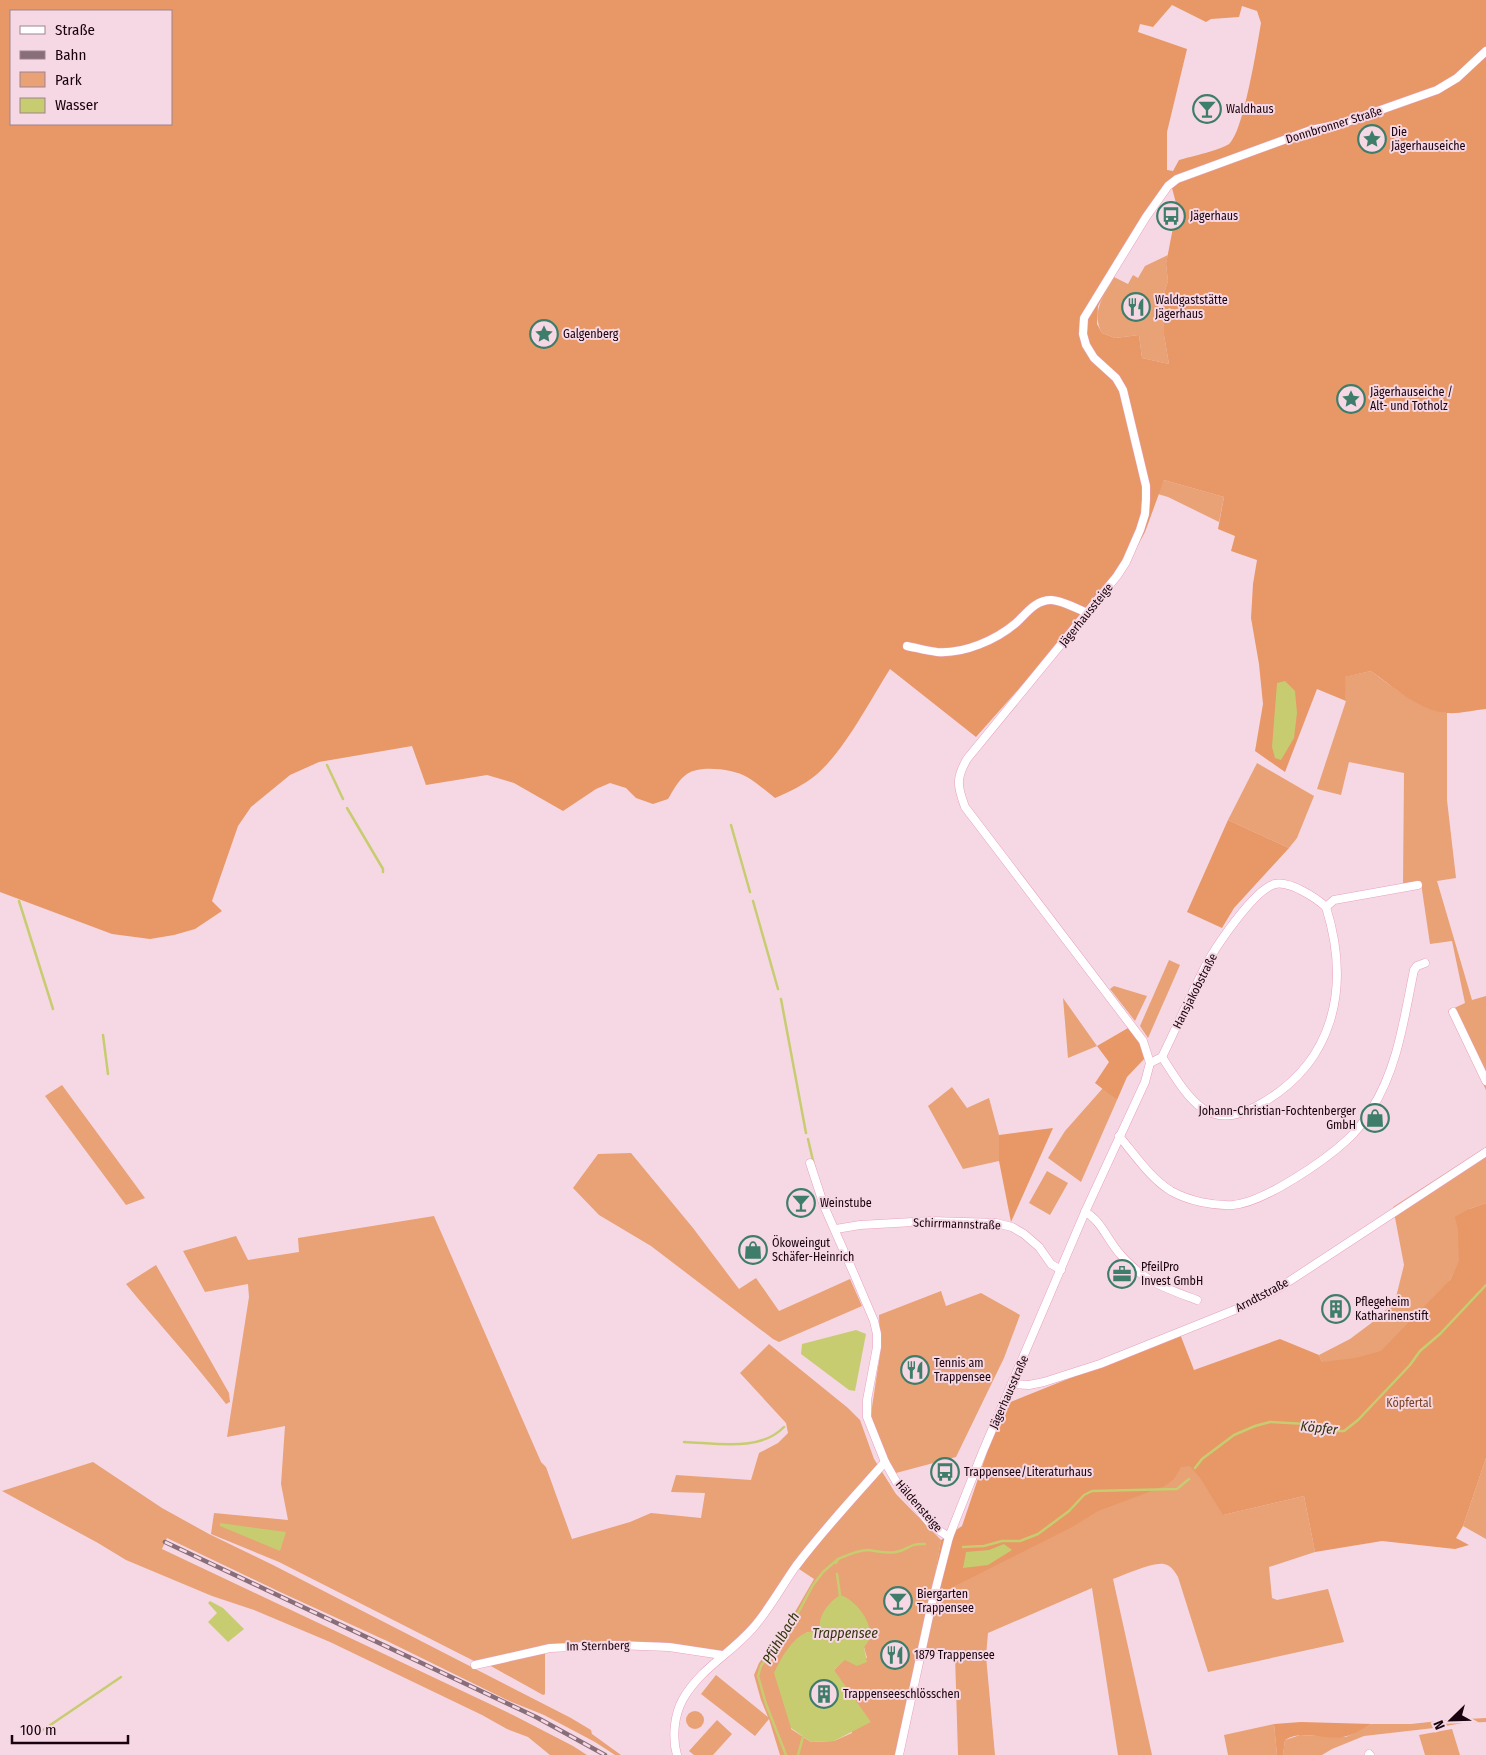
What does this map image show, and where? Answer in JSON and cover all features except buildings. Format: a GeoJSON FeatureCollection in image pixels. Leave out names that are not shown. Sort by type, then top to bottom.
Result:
{"type":"FeatureCollection","features":[{"type":"Feature","properties":{"kind":"street","name":"Donnbronner Straße"},"geometry":{"type":"LineString","coordinates":[[1172,183],[1311,130],[1341,124],[1437,90],[1457,78],[1486,51]]}},
{"type":"Feature","properties":{"kind":"street","name":"Jägerhaussteige"},"geometry":{"type":"LineString","coordinates":[[1150,1063],[1143,1041],[965,807],[959,792],[958,780],[967,759],[1117,576],[1134,546],[1145,514],[1146,486],[1123,390],[1116,378],[1094,358],[1082,334],[1084,318],[1146,217],[1172,183]]}},
{"type":"Feature","properties":{"kind":"street"},"geometry":{"type":"LineString","coordinates":[[907,646],[939,652],[967,648],[984,643],[1016,623],[1027,610],[1043,601],[1052,600],[1087,613]]}},
{"type":"Feature","properties":{"kind":"street","name":"Hansjakobstraße"},"geometry":{"type":"LineString","coordinates":[[1162,1057],[1204,969],[1235,922],[1258,894],[1269,886],[1283,883],[1318,900],[1326,907]]}},
{"type":"Feature","properties":{"kind":"street"},"geometry":{"type":"LineString","coordinates":[[1150,1063],[1162,1057],[1178,1083],[1201,1108],[1215,1115],[1234,1116],[1261,1104],[1295,1079],[1323,1040],[1335,996],[1338,970],[1334,932],[1326,907],[1334,900],[1418,885]]}},
{"type":"Feature","properties":{"kind":"street"},"geometry":{"type":"LineString","coordinates":[[1119,1136],[1158,1181],[1184,1197],[1203,1202],[1233,1205],[1264,1196],[1308,1169],[1347,1139],[1371,1111],[1384,1086],[1395,1058],[1403,1029],[1414,970],[1425,962]]}},
{"type":"Feature","properties":{"kind":"street"},"geometry":{"type":"LineString","coordinates":[[1453,1012],[1486,1081]]}},
{"type":"Feature","properties":{"kind":"street","name":"Jägerhausstraße"},"geometry":{"type":"LineString","coordinates":[[899,1755],[931,1607],[949,1537],[983,1451],[1062,1270],[1085,1212],[1145,1082],[1150,1063]]}},
{"type":"Feature","properties":{"kind":"street","name":"Arndtstraße"},"geometry":{"type":"LineString","coordinates":[[1013,1384],[1029,1385],[1044,1382],[1100,1364],[1237,1309],[1279,1288],[1486,1152]]}},
{"type":"Feature","properties":{"kind":"street"},"geometry":{"type":"LineString","coordinates":[[810,1164],[824,1206],[836,1229]]}},
{"type":"Feature","properties":{"kind":"street"},"geometry":{"type":"LineString","coordinates":[[1085,1212],[1094,1217],[1118,1253],[1148,1280],[1197,1300]]}},
{"type":"Feature","properties":{"kind":"street","name":"Schirrmannstraße"},"geometry":{"type":"LineString","coordinates":[[836,1229],[860,1225],[931,1221],[996,1223],[1012,1226],[1024,1234],[1039,1247],[1051,1264],[1062,1270]]}},
{"type":"Feature","properties":{"kind":"street","name":"Häldensteige"},"geometry":{"type":"LineString","coordinates":[[836,1229],[874,1320],[877,1334],[877,1346],[867,1400],[867,1417],[885,1462],[905,1494],[932,1526],[949,1537]]}},
{"type":"Feature","properties":{"kind":"street"},"geometry":{"type":"LineString","coordinates":[[677,1755],[675,1729],[682,1701],[698,1678],[750,1631],[824,1531],[885,1462]]}},
{"type":"Feature","properties":{"kind":"street","name":"Im Sternberg"},"geometry":{"type":"LineString","coordinates":[[474,1665],[550,1648],[606,1645],[669,1647],[722,1655]]}},
{"type":"Feature","properties":{"kind":"green space"},"geometry":{"type":"Polygon","coordinates":[[[0,0],[1486,0],[1486,709],[1447,713],[1427,708],[1407,697],[1371,671],[1345,677],[1346,701],[1317,689],[1285,772],[1255,751],[1263,704],[1259,664],[1251,618],[1253,584],[1257,560],[1231,551],[1235,536],[1218,529],[1224,497],[1164,480],[1145,532],[1125,569],[976,737],[890,669],[847,739],[827,765],[806,782],[775,798],[741,774],[725,770],[708,769],[693,771],[687,774],[678,782],[668,799],[653,804],[636,798],[626,788],[610,783],[596,789],[563,811],[514,783],[487,775],[426,785],[412,746],[319,762],[290,775],[251,807],[238,826],[212,901],[222,911],[195,929],[174,935],[150,939],[112,934],[0,892],[0,0]],[[1172,5],[1153,27],[1140,24],[1138,32],[1187,49],[1167,132],[1167,170],[1173,171],[1179,160],[1227,145],[1235,135],[1245,105],[1261,23],[1257,11],[1242,6],[1239,17],[1211,19],[1206,22],[1172,5]],[[1172,188],[1158,202],[1130,247],[1098,306],[1097,324],[1102,333],[1115,338],[1139,335],[1142,358],[1169,364],[1164,335],[1164,293],[1168,281],[1166,264],[1177,207],[1172,188]]]}},
{"type":"Feature","properties":{"kind":"green space"},"geometry":{"type":"Polygon","coordinates":[[[1168,255],[1166,264],[1168,281],[1164,293],[1164,335],[1169,364],[1142,358],[1139,335],[1115,338],[1102,333],[1098,318],[1100,305],[1114,277],[1128,284],[1133,275],[1138,278],[1145,266],[1168,255]]]}},
{"type":"Feature","properties":{"kind":"green space"},"geometry":{"type":"Polygon","coordinates":[[[1164,480],[1224,497],[1219,522],[1158,494],[1164,480]]]}},
{"type":"Feature","properties":{"kind":"green space"},"geometry":{"type":"Polygon","coordinates":[[[1371,671],[1398,691],[1416,701],[1447,713],[1447,800],[1456,878],[1437,881],[1472,1000],[1486,996],[1486,1090],[1448,1011],[1465,1003],[1452,941],[1430,944],[1421,883],[1403,886],[1404,773],[1349,762],[1341,795],[1317,789],[1346,701],[1344,677],[1371,671]]]}},
{"type":"Feature","properties":{"kind":"green space"},"geometry":{"type":"Polygon","coordinates":[[[1257,763],[1314,796],[1297,838],[1289,848],[1228,820],[1257,763]]]}},
{"type":"Feature","properties":{"kind":"green space"},"geometry":{"type":"Polygon","coordinates":[[[1228,820],[1289,848],[1234,908],[1222,928],[1187,912],[1228,820]]]}},
{"type":"Feature","properties":{"kind":"green space"},"geometry":{"type":"Polygon","coordinates":[[[1169,960],[1180,965],[1148,1038],[1140,1026],[1169,960]]]}},
{"type":"Feature","properties":{"kind":"green space"},"geometry":{"type":"Polygon","coordinates":[[[1114,986],[1147,996],[1135,1021],[1110,989],[1114,986]]]}},
{"type":"Feature","properties":{"kind":"green space"},"geometry":{"type":"Polygon","coordinates":[[[1063,998],[1097,1046],[1068,1058],[1063,998]]]}},
{"type":"Feature","properties":{"kind":"green space"},"geometry":{"type":"Polygon","coordinates":[[[1128,1028],[1139,1041],[1145,1058],[1127,1077],[1117,1100],[1095,1083],[1109,1062],[1097,1046],[1128,1028]]]}},
{"type":"Feature","properties":{"kind":"green space"},"geometry":{"type":"Polygon","coordinates":[[[62,1085],[145,1198],[126,1205],[45,1096],[62,1085]]]}},
{"type":"Feature","properties":{"kind":"green space"},"geometry":{"type":"Polygon","coordinates":[[[952,1087],[967,1108],[989,1098],[999,1135],[999,1161],[963,1169],[928,1106],[952,1087]]]}},
{"type":"Feature","properties":{"kind":"green space"},"geometry":{"type":"Polygon","coordinates":[[[1103,1088],[1117,1100],[1081,1182],[1048,1158],[1065,1131],[1103,1088]]]}},
{"type":"Feature","properties":{"kind":"green space"},"geometry":{"type":"Polygon","coordinates":[[[1053,1128],[1011,1222],[999,1161],[999,1135],[1053,1128]]]}},
{"type":"Feature","properties":{"kind":"green space"},"geometry":{"type":"Polygon","coordinates":[[[1486,1147],[1486,1203],[1469,1209],[1486,1210],[1357,1460],[1223,1515],[1304,1496],[1315,1552],[1269,1567],[1272,1598],[1277,1600],[1328,1589],[1344,1642],[1208,1672],[1178,1577],[1171,1567],[1164,1564],[1153,1565],[1113,1579],[1152,1755],[1118,1755],[1092,1588],[988,1633],[986,1656],[995,1755],[958,1755],[955,1655],[918,1652],[897,1755],[780,1755],[769,1719],[755,1736],[701,1694],[716,1675],[768,1717],[754,1675],[759,1663],[792,1617],[814,1579],[796,1567],[758,1622],[715,1659],[697,1653],[654,1648],[545,1651],[545,1694],[543,1695],[489,1665],[476,1662],[279,1562],[211,1534],[214,1513],[288,1520],[281,1484],[285,1426],[227,1437],[249,1297],[248,1284],[205,1292],[183,1251],[236,1236],[248,1260],[299,1252],[298,1238],[434,1216],[541,1462],[546,1467],[572,1539],[630,1522],[651,1513],[701,1518],[705,1493],[671,1492],[676,1475],[751,1480],[759,1453],[778,1443],[788,1433],[786,1423],[740,1373],[769,1344],[848,1408],[860,1420],[874,1459],[896,1494],[941,1540],[931,1598],[1322,1362],[1319,1355],[1350,1339],[1374,1321],[1395,1301],[1404,1265],[1393,1207],[1486,1147]],[[820,1629],[814,1632],[807,1632],[791,1729],[811,1742],[834,1741],[852,1733],[834,1670],[845,1659],[867,1658],[864,1647],[820,1629]]]}},
{"type":"Feature","properties":{"kind":"green space"},"geometry":{"type":"Polygon","coordinates":[[[631,1153],[693,1228],[739,1289],[756,1278],[779,1311],[850,1279],[862,1306],[779,1342],[773,1339],[651,1246],[599,1215],[573,1188],[598,1154],[631,1153]]]}},
{"type":"Feature","properties":{"kind":"green space"},"geometry":{"type":"Polygon","coordinates":[[[1047,1171],[1068,1183],[1050,1215],[1029,1203],[1047,1171]]]}},
{"type":"Feature","properties":{"kind":"green space","name":"Köpfertal"},"geometry":{"type":"Polygon","coordinates":[[[1486,1203],[1486,1458],[1463,1526],[1456,1538],[1469,1545],[1455,1549],[1382,1541],[1315,1552],[1304,1496],[1223,1515],[1201,1479],[1190,1466],[1181,1467],[1174,1479],[1165,1486],[1098,1511],[1072,1527],[931,1598],[941,1540],[962,1526],[1003,1405],[1180,1334],[1194,1370],[1280,1339],[1319,1355],[1322,1362],[1356,1358],[1381,1351],[1450,1280],[1459,1261],[1458,1229],[1455,1217],[1469,1209],[1486,1203]]]}},
{"type":"Feature","properties":{"kind":"green space"},"geometry":{"type":"Polygon","coordinates":[[[156,1265],[229,1393],[230,1402],[226,1404],[126,1284],[156,1265]]]}},
{"type":"Feature","properties":{"kind":"green space"},"geometry":{"type":"Polygon","coordinates":[[[941,1291],[946,1306],[981,1293],[1020,1315],[1004,1358],[956,1457],[896,1473],[889,1463],[871,1419],[880,1354],[879,1315],[941,1291]]]}},
{"type":"Feature","properties":{"kind":"green space"},"geometry":{"type":"Polygon","coordinates":[[[1486,1458],[1486,1539],[1463,1526],[1486,1458]]]}},
{"type":"Feature","properties":{"kind":"green space"},"geometry":{"type":"Polygon","coordinates":[[[93,1462],[162,1508],[209,1534],[571,1718],[591,1730],[592,1734],[621,1755],[615,1755],[595,1742],[544,1715],[507,1700],[387,1641],[167,1538],[162,1549],[513,1715],[587,1755],[550,1755],[528,1737],[507,1729],[482,1715],[330,1642],[126,1560],[2,1491],[93,1462]]]}},
{"type":"Feature","properties":{"kind":"green space"},"geometry":{"type":"Polygon","coordinates":[[[823,1681],[829,1685],[836,1696],[834,1702],[828,1706],[821,1703],[813,1690],[823,1681]]]}},
{"type":"Feature","properties":{"kind":"green space"},"geometry":{"type":"Polygon","coordinates":[[[691,1711],[699,1711],[704,1716],[702,1727],[691,1729],[686,1724],[686,1716],[691,1711]]]}},
{"type":"Feature","properties":{"kind":"green space"},"geometry":{"type":"Polygon","coordinates":[[[1486,1718],[1486,1722],[1463,1723],[1364,1736],[1322,1755],[1283,1755],[1285,1740],[1300,1735],[1346,1737],[1372,1724],[1411,1724],[1486,1718]]]}},
{"type":"Feature","properties":{"kind":"green space"},"geometry":{"type":"Polygon","coordinates":[[[717,1720],[732,1734],[713,1755],[694,1755],[689,1751],[717,1720]]]}},
{"type":"Feature","properties":{"kind":"green space"},"geometry":{"type":"Polygon","coordinates":[[[1301,1722],[1372,1724],[1347,1736],[1300,1735],[1292,1737],[1285,1740],[1283,1755],[1277,1755],[1274,1724],[1301,1722]]]}},
{"type":"Feature","properties":{"kind":"green space"},"geometry":{"type":"Polygon","coordinates":[[[1274,1724],[1277,1755],[1228,1755],[1224,1735],[1274,1724]]]}},
{"type":"Feature","properties":{"kind":"green space"},"geometry":{"type":"Polygon","coordinates":[[[1452,1729],[1460,1755],[1425,1755],[1419,1735],[1452,1729]]]}},
{"type":"Feature","properties":{"kind":"water"},"geometry":{"type":"Polygon","coordinates":[[[1285,681],[1295,691],[1297,713],[1294,738],[1281,760],[1275,758],[1272,747],[1277,683],[1285,681]]]}},
{"type":"Feature","properties":{"kind":"water"},"geometry":{"type":"Polygon","coordinates":[[[856,1330],[866,1334],[855,1391],[849,1390],[801,1354],[802,1344],[856,1330]]]}},
{"type":"Feature","properties":{"kind":"water"},"geometry":{"type":"Polygon","coordinates":[[[220,1523],[286,1532],[280,1551],[220,1526],[220,1523]]]}},
{"type":"Feature","properties":{"kind":"water"},"geometry":{"type":"Polygon","coordinates":[[[1004,1544],[1012,1550],[988,1565],[963,1568],[966,1552],[989,1550],[1004,1544]]]}},
{"type":"Feature","properties":{"kind":"water","name":"Trappensee"},"geometry":{"type":"Polygon","coordinates":[[[840,1595],[854,1603],[869,1625],[869,1641],[864,1647],[867,1662],[857,1666],[845,1660],[834,1670],[871,1722],[834,1741],[811,1742],[791,1728],[774,1673],[783,1655],[797,1638],[802,1634],[820,1629],[823,1614],[828,1605],[840,1595]],[[823,1681],[813,1690],[821,1703],[828,1706],[834,1702],[836,1696],[829,1685],[823,1681]]]}},
{"type":"Feature","properties":{"kind":"water"},"geometry":{"type":"Polygon","coordinates":[[[210,1601],[223,1608],[244,1629],[228,1642],[208,1622],[217,1613],[208,1603],[210,1601]]]}},
{"type":"Feature","properties":{"kind":"waterway"},"geometry":{"type":"LineString","coordinates":[[327,765],[343,799]]}},
{"type":"Feature","properties":{"kind":"waterway"},"geometry":{"type":"LineString","coordinates":[[347,808],[383,872]]}},
{"type":"Feature","properties":{"kind":"waterway"},"geometry":{"type":"LineString","coordinates":[[731,825],[750,892]]}},
{"type":"Feature","properties":{"kind":"waterway"},"geometry":{"type":"LineString","coordinates":[[19,901],[53,1009]]}},
{"type":"Feature","properties":{"kind":"waterway"},"geometry":{"type":"LineString","coordinates":[[753,901],[778,989]]}},
{"type":"Feature","properties":{"kind":"waterway"},"geometry":{"type":"LineString","coordinates":[[781,999],[806,1133]]}},
{"type":"Feature","properties":{"kind":"waterway"},"geometry":{"type":"LineString","coordinates":[[103,1035],[108,1074]]}},
{"type":"Feature","properties":{"kind":"waterway"},"geometry":{"type":"LineString","coordinates":[[808,1139],[814,1165]]}},
{"type":"Feature","properties":{"kind":"waterway","name":"Köpfer"},"geometry":{"type":"LineString","coordinates":[[1195,1468],[1202,1459],[1234,1435],[1270,1422],[1308,1424],[1329,1431],[1344,1431],[1358,1420],[1410,1365],[1420,1351],[1440,1334],[1486,1285]]}},
{"type":"Feature","properties":{"kind":"waterway"},"geometry":{"type":"LineString","coordinates":[[684,1442],[750,1443],[774,1435],[784,1427]]}},
{"type":"Feature","properties":{"kind":"waterway","name":"Köpfer"},"geometry":{"type":"LineString","coordinates":[[963,1547],[984,1546],[1002,1541],[1020,1541],[1038,1534],[1069,1511],[1084,1495],[1092,1491],[1177,1489],[1189,1479]]}},
{"type":"Feature","properties":{"kind":"waterway","name":"Köpfer"},"geometry":{"type":"LineString","coordinates":[[836,1563],[838,1559],[860,1551],[892,1553],[915,1545],[925,1544]]}},
{"type":"Feature","properties":{"kind":"waterway","name":"Pfühlbach"},"geometry":{"type":"LineString","coordinates":[[786,1755],[766,1704],[758,1676],[761,1666],[798,1613],[813,1585],[823,1572],[838,1559]]}},
{"type":"Feature","properties":{"kind":"waterway","name":"Köpfer"},"geometry":{"type":"LineString","coordinates":[[837,1574],[840,1595]]}},
{"type":"Feature","properties":{"kind":"waterway"},"geometry":{"type":"LineString","coordinates":[[40,1732],[121,1677]]}},
{"type":"Feature","properties":{"kind":"waterway"},"geometry":{"type":"LineString","coordinates":[[798,1755],[803,1737]]}},
{"type":"Feature","properties":{"kind":"railway"},"geometry":{"type":"LineString","coordinates":[[165,1542],[536,1717],[605,1755]]}},
{"type":"Feature","properties":{"kind":"place","name":"Waldhaus"},"geometry":{"type":"Point","coordinates":[1207,109]}},
{"type":"Feature","properties":{"kind":"place","name":"Die Jägerhauseiche"},"geometry":{"type":"Point","coordinates":[1372,139]}},
{"type":"Feature","properties":{"kind":"place","name":"Jägerhaus"},"geometry":{"type":"Point","coordinates":[1171,216]}},
{"type":"Feature","properties":{"kind":"place","name":"Waldgaststätte Jägerhaus"},"geometry":{"type":"Point","coordinates":[1136,307]}},
{"type":"Feature","properties":{"kind":"place","name":"Galgenberg"},"geometry":{"type":"Point","coordinates":[544,334]}},
{"type":"Feature","properties":{"kind":"place","name":"Jägerhauseiche / Alt- und Totholz"},"geometry":{"type":"Point","coordinates":[1351,399]}},
{"type":"Feature","properties":{"kind":"place","name":"Johann-Christian-Fochtenberger GmbH"},"geometry":{"type":"Point","coordinates":[1375,1118]}},
{"type":"Feature","properties":{"kind":"place","name":"Weinstube"},"geometry":{"type":"Point","coordinates":[801,1203]}},
{"type":"Feature","properties":{"kind":"place","name":"Ökoweingut Schäfer-Heinrich"},"geometry":{"type":"Point","coordinates":[753,1250]}},
{"type":"Feature","properties":{"kind":"place","name":"PfeilPro Invest GmbH"},"geometry":{"type":"Point","coordinates":[1122,1274]}},
{"type":"Feature","properties":{"kind":"place","name":"Pflegeheim Katharinenstift"},"geometry":{"type":"Point","coordinates":[1336,1309]}},
{"type":"Feature","properties":{"kind":"place","name":"Tennis am Trappensee"},"geometry":{"type":"Point","coordinates":[915,1370]}},
{"type":"Feature","properties":{"kind":"place","name":"Trappensee/Literaturhaus"},"geometry":{"type":"Point","coordinates":[945,1472]}},
{"type":"Feature","properties":{"kind":"place","name":"Biergarten Trappensee"},"geometry":{"type":"Point","coordinates":[898,1601]}},
{"type":"Feature","properties":{"kind":"place","name":"1879 Trappensee"},"geometry":{"type":"Point","coordinates":[895,1655]}},
{"type":"Feature","properties":{"kind":"place","name":"Trappenseeschlösschen"},"geometry":{"type":"Point","coordinates":[824,1694]}}]}
